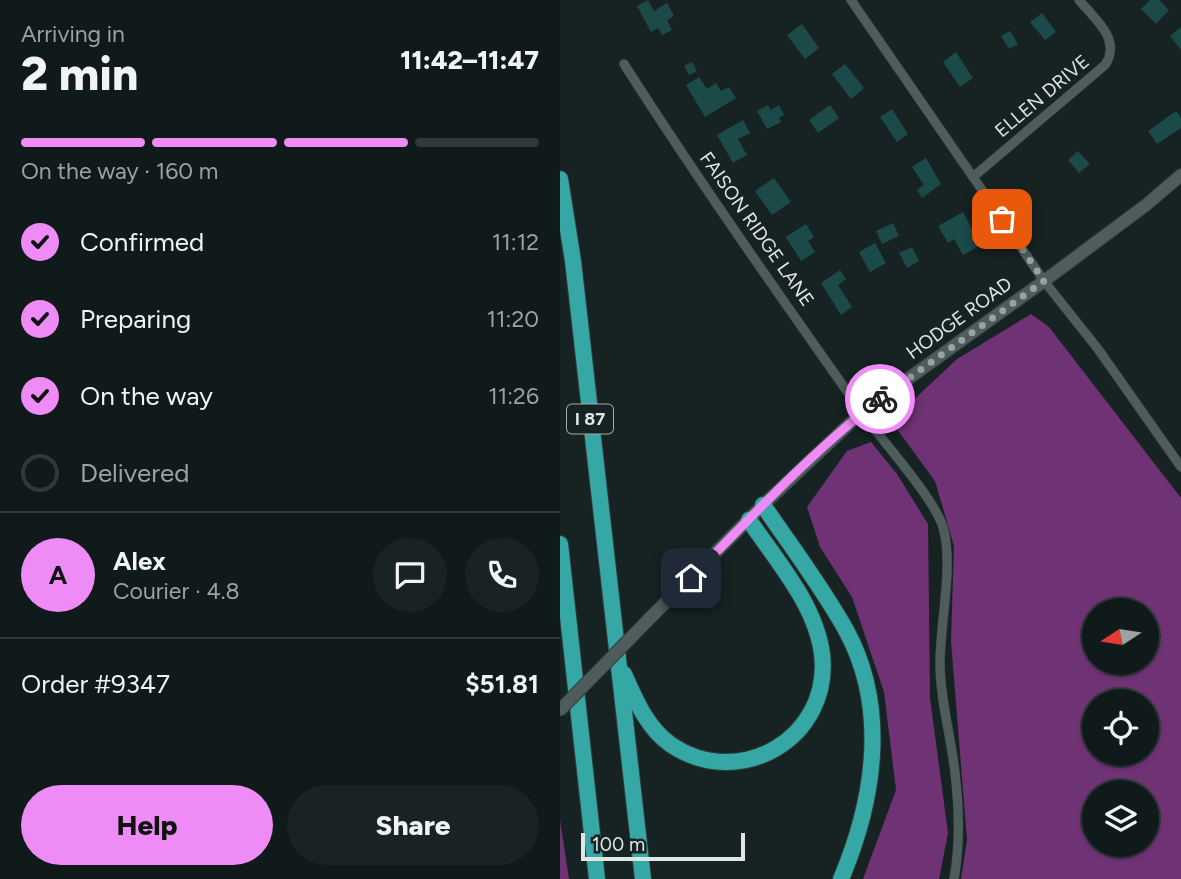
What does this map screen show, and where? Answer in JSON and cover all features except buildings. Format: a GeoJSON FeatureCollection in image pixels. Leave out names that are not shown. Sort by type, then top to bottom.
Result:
{"type":"FeatureCollection","features":[{"type":"Feature","properties":{"kind":"highway","name":"I 87"},"geometry":{"type":"LineString","coordinates":[[560,179],[573,261],[643,879]]}},
{"type":"Feature","properties":{"kind":"highway"},"geometry":{"type":"LineString","coordinates":[[763,505],[846,631],[866,686],[873,732],[871,785],[866,811],[841,879]]}},
{"type":"Feature","properties":{"kind":"highway"},"geometry":{"type":"LineString","coordinates":[[618,659],[633,695],[654,730],[668,743],[694,757],[719,763],[753,759],[784,744],[799,730],[808,717],[821,685],[822,653],[809,614],[749,520]]}},
{"type":"Feature","properties":{"kind":"highway"},"geometry":{"type":"LineString","coordinates":[[560,544],[595,879]]}},
{"type":"Feature","properties":{"kind":"main road","name":"HODGE ROAD"},"geometry":{"type":"LineString","coordinates":[[560,710],[763,505],[862,412],[1044,281],[1146,205],[1181,175]]}},
{"type":"Feature","properties":{"kind":"street"},"geometry":{"type":"LineString","coordinates":[[851,0],[1044,281],[1098,349],[1181,467]]}},
{"type":"Feature","properties":{"kind":"street","name":"ELLEN DRIVE"},"geometry":{"type":"LineString","coordinates":[[973,177],[1105,65],[1111,56],[1113,45],[1108,36],[1079,0]]}},
{"type":"Feature","properties":{"kind":"street","name":"FAISON RIDGE LANE"},"geometry":{"type":"LineString","coordinates":[[624,64],[862,412],[933,506],[944,530],[947,561],[940,663],[942,694],[955,775],[957,828],[954,879]]}},
{"type":"Feature","properties":{"kind":"shaded area"},"geometry":{"type":"Polygon","coordinates":[[[1031,314],[1049,327],[1181,498],[1181,879],[961,879],[967,840],[951,641],[954,546],[935,481],[891,421],[957,359],[1031,314]]]}},
{"type":"Feature","properties":{"kind":"shaded area"},"geometry":{"type":"Polygon","coordinates":[[[871,442],[897,474],[928,524],[930,698],[948,833],[939,879],[863,879],[896,790],[884,692],[852,597],[820,547],[807,507],[847,451],[871,442]]]}},
{"type":"Feature","properties":{"kind":"shaded area"},"geometry":{"type":"Polygon","coordinates":[[[560,820],[569,879],[560,879],[560,820]]]}},
{"type":"Feature","properties":{"kind":"way so far"},"geometry":{"type":"LineString","coordinates":[[880,399],[1044,281],[1002,219]]}},
{"type":"Feature","properties":{"kind":"route"},"geometry":{"type":"LineString","coordinates":[[691,578],[763,505],[862,412],[880,399]]}}]}
